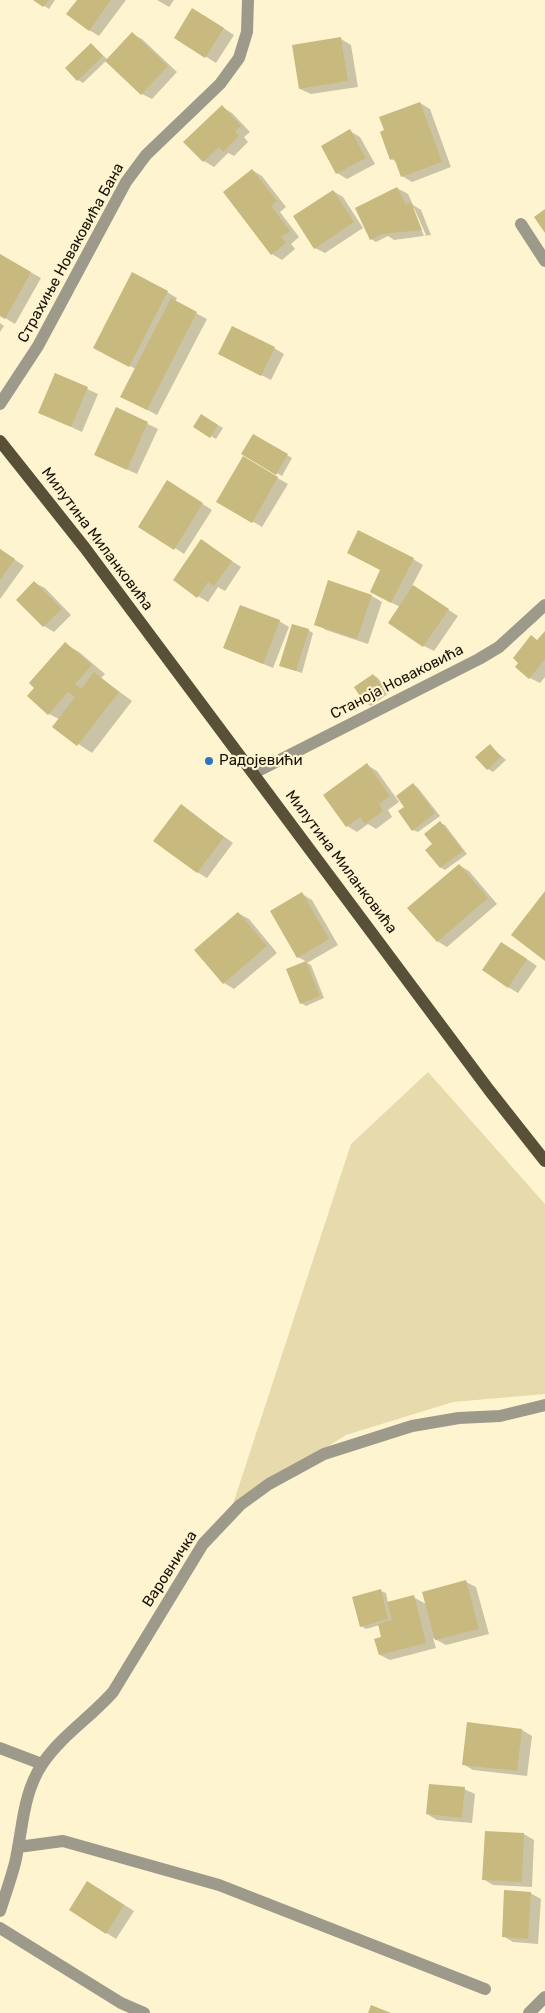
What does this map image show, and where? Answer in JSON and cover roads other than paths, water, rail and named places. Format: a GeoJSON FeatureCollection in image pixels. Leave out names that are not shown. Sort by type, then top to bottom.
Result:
{"type":"FeatureCollection","features":[{"type":"Feature","properties":{"kind":"main road","name":"Милутина Миланковића"},"geometry":{"type":"LineString","coordinates":[[0,441],[85,548],[489,1090],[545,1161]]}},
{"type":"Feature","properties":{"kind":"street","name":"Страхиње Новаковића Бана"},"geometry":{"type":"LineString","coordinates":[[0,404],[38,346],[126,182],[146,155],[231,72],[244,46],[248,0]]}},
{"type":"Feature","properties":{"kind":"street"},"geometry":{"type":"LineString","coordinates":[[522,224],[545,261]]}},
{"type":"Feature","properties":{"kind":"street","name":"Станоја Новаковића"},"geometry":{"type":"LineString","coordinates":[[254,773],[486,655],[499,647],[545,605]]}},
{"type":"Feature","properties":{"kind":"street","name":"Варовничка"},"geometry":{"type":"LineString","coordinates":[[0,1911],[18,1847],[22,1814],[31,1785],[42,1764],[54,1748],[97,1710],[113,1692],[203,1544],[240,1506],[269,1484],[324,1454],[412,1426],[459,1418],[500,1416],[545,1405]]}},
{"type":"Feature","properties":{"kind":"street"},"geometry":{"type":"LineString","coordinates":[[0,1748],[42,1764]]}},
{"type":"Feature","properties":{"kind":"street"},"geometry":{"type":"LineString","coordinates":[[18,1847],[63,1840],[219,1885],[485,1989]]}},
{"type":"Feature","properties":{"kind":"street"},"geometry":{"type":"LineString","coordinates":[[0,1928],[121,2003],[144,2013]]}},
{"type":"Feature","properties":{"kind":"street"},"geometry":{"type":"LineString","coordinates":[[529,2013],[545,1997]]}},
{"type":"Feature","properties":{"kind":"place","name":"Радојевићи"},"geometry":{"type":"Point","coordinates":[209,761]}}]}
